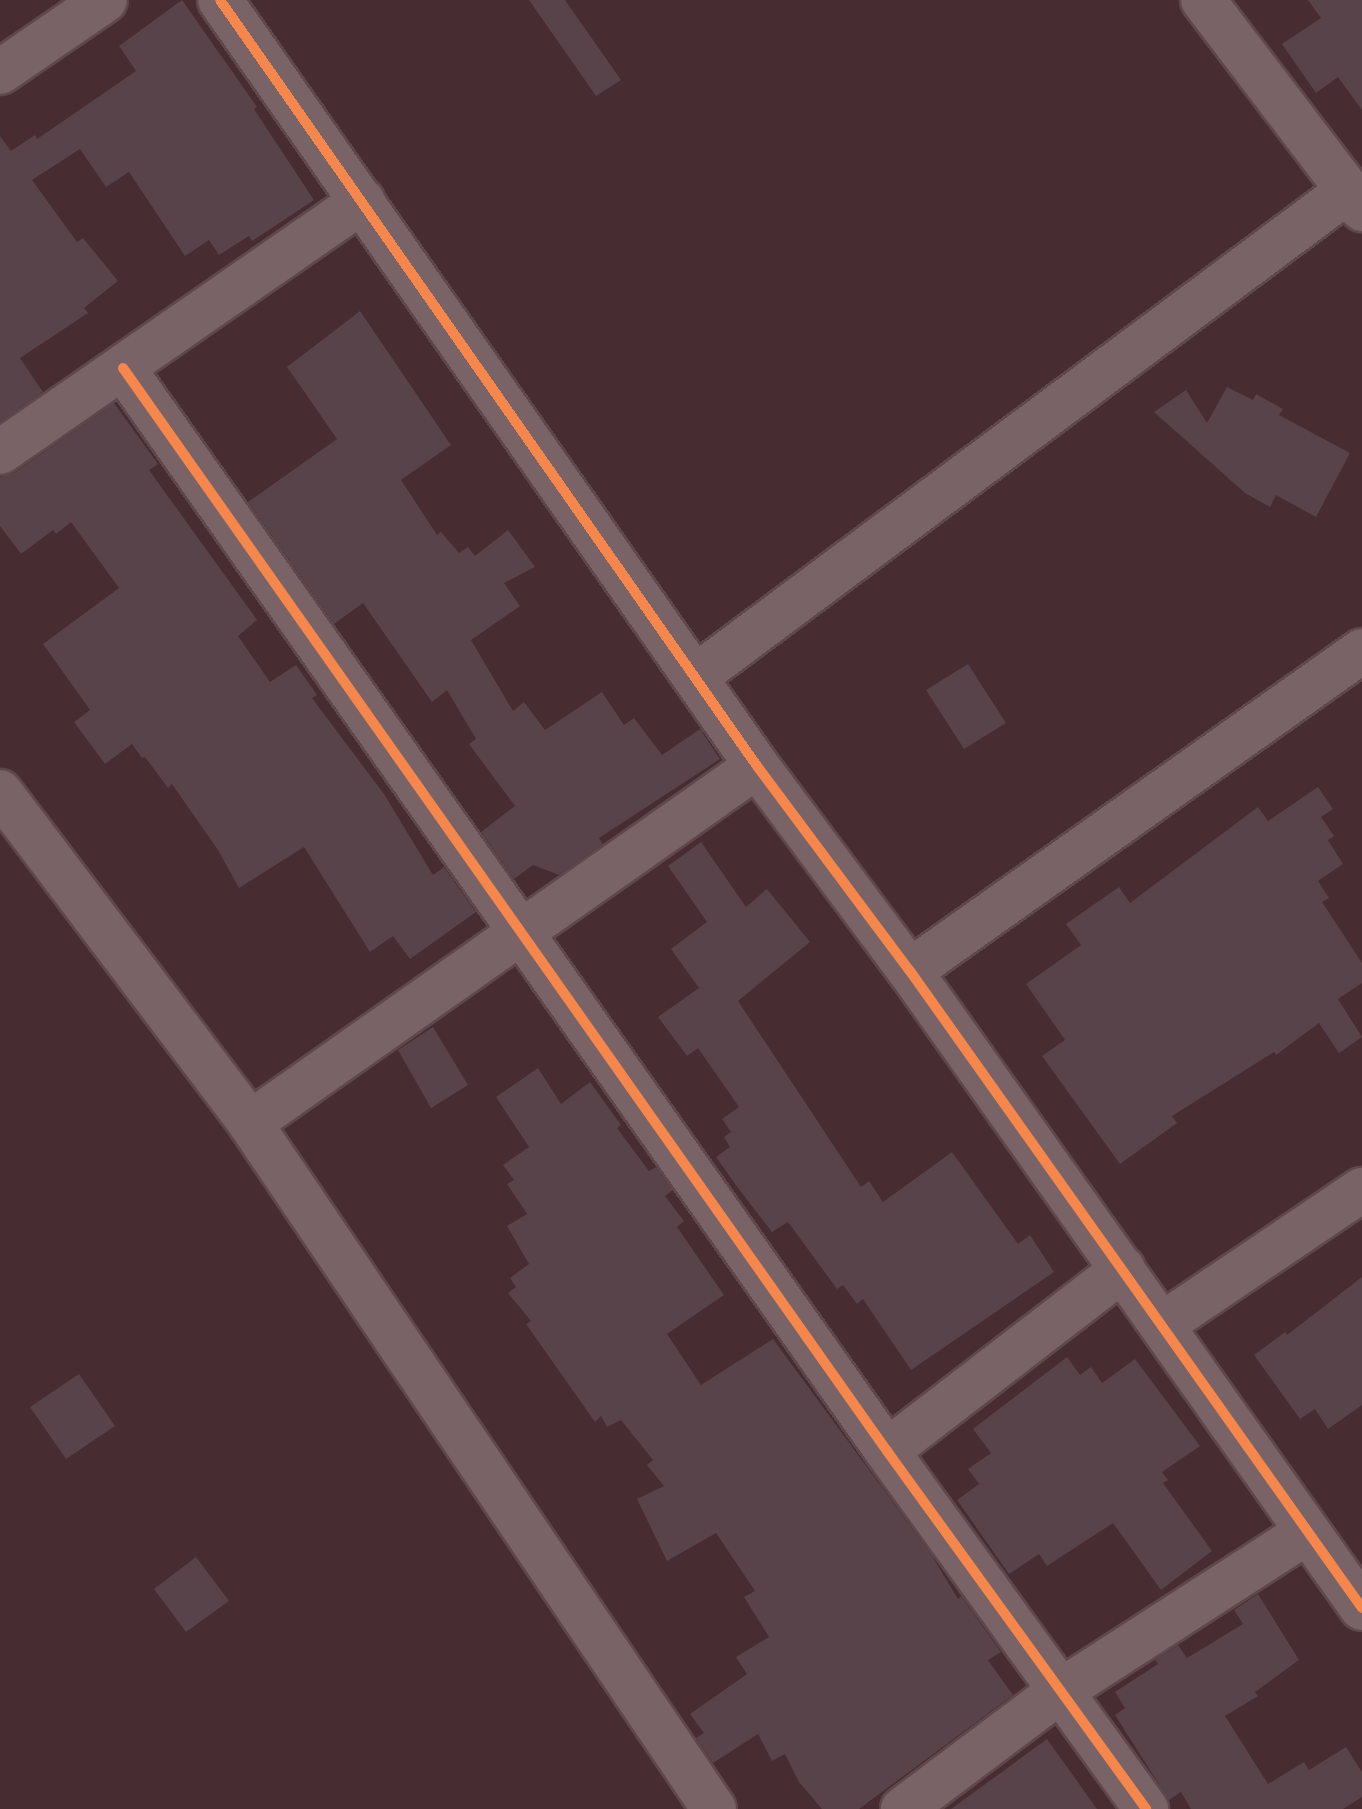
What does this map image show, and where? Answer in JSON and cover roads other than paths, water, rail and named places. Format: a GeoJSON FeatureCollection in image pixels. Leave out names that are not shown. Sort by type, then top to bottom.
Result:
{"type":"FeatureCollection","features":[{"type":"Feature","properties":{"kind":"street"},"geometry":{"type":"LineString","coordinates":[[0,72],[105,0]]}},
{"type":"Feature","properties":{"kind":"street"},"geometry":{"type":"LineString","coordinates":[[220,0],[757,766],[910,971],[1362,1608]]}},
{"type":"Feature","properties":{"kind":"street"},"geometry":{"type":"LineString","coordinates":[[695,677],[1355,200],[1203,0]]}},
{"type":"Feature","properties":{"kind":"street"},"geometry":{"type":"LineString","coordinates":[[0,452],[362,201]]}},
{"type":"Feature","properties":{"kind":"street"},"geometry":{"type":"LineString","coordinates":[[123,368],[887,1451],[1146,1809]]}},
{"type":"Feature","properties":{"kind":"street"},"geometry":{"type":"LineString","coordinates":[[910,971],[1362,651]]}},
{"type":"Feature","properties":{"kind":"street"},"geometry":{"type":"LineString","coordinates":[[250,1123],[757,766]]}},
{"type":"Feature","properties":{"kind":"street"},"geometry":{"type":"LineString","coordinates":[[0,792],[250,1123],[714,1809]]}},
{"type":"Feature","properties":{"kind":"street"},"geometry":{"type":"LineString","coordinates":[[1163,1324],[1362,1190]]}},
{"type":"Feature","properties":{"kind":"street"},"geometry":{"type":"LineString","coordinates":[[887,1451],[1123,1269]]}},
{"type":"Feature","properties":{"kind":"street"},"geometry":{"type":"LineString","coordinates":[[903,1809],[1059,1692],[1307,1532]]}}]}
